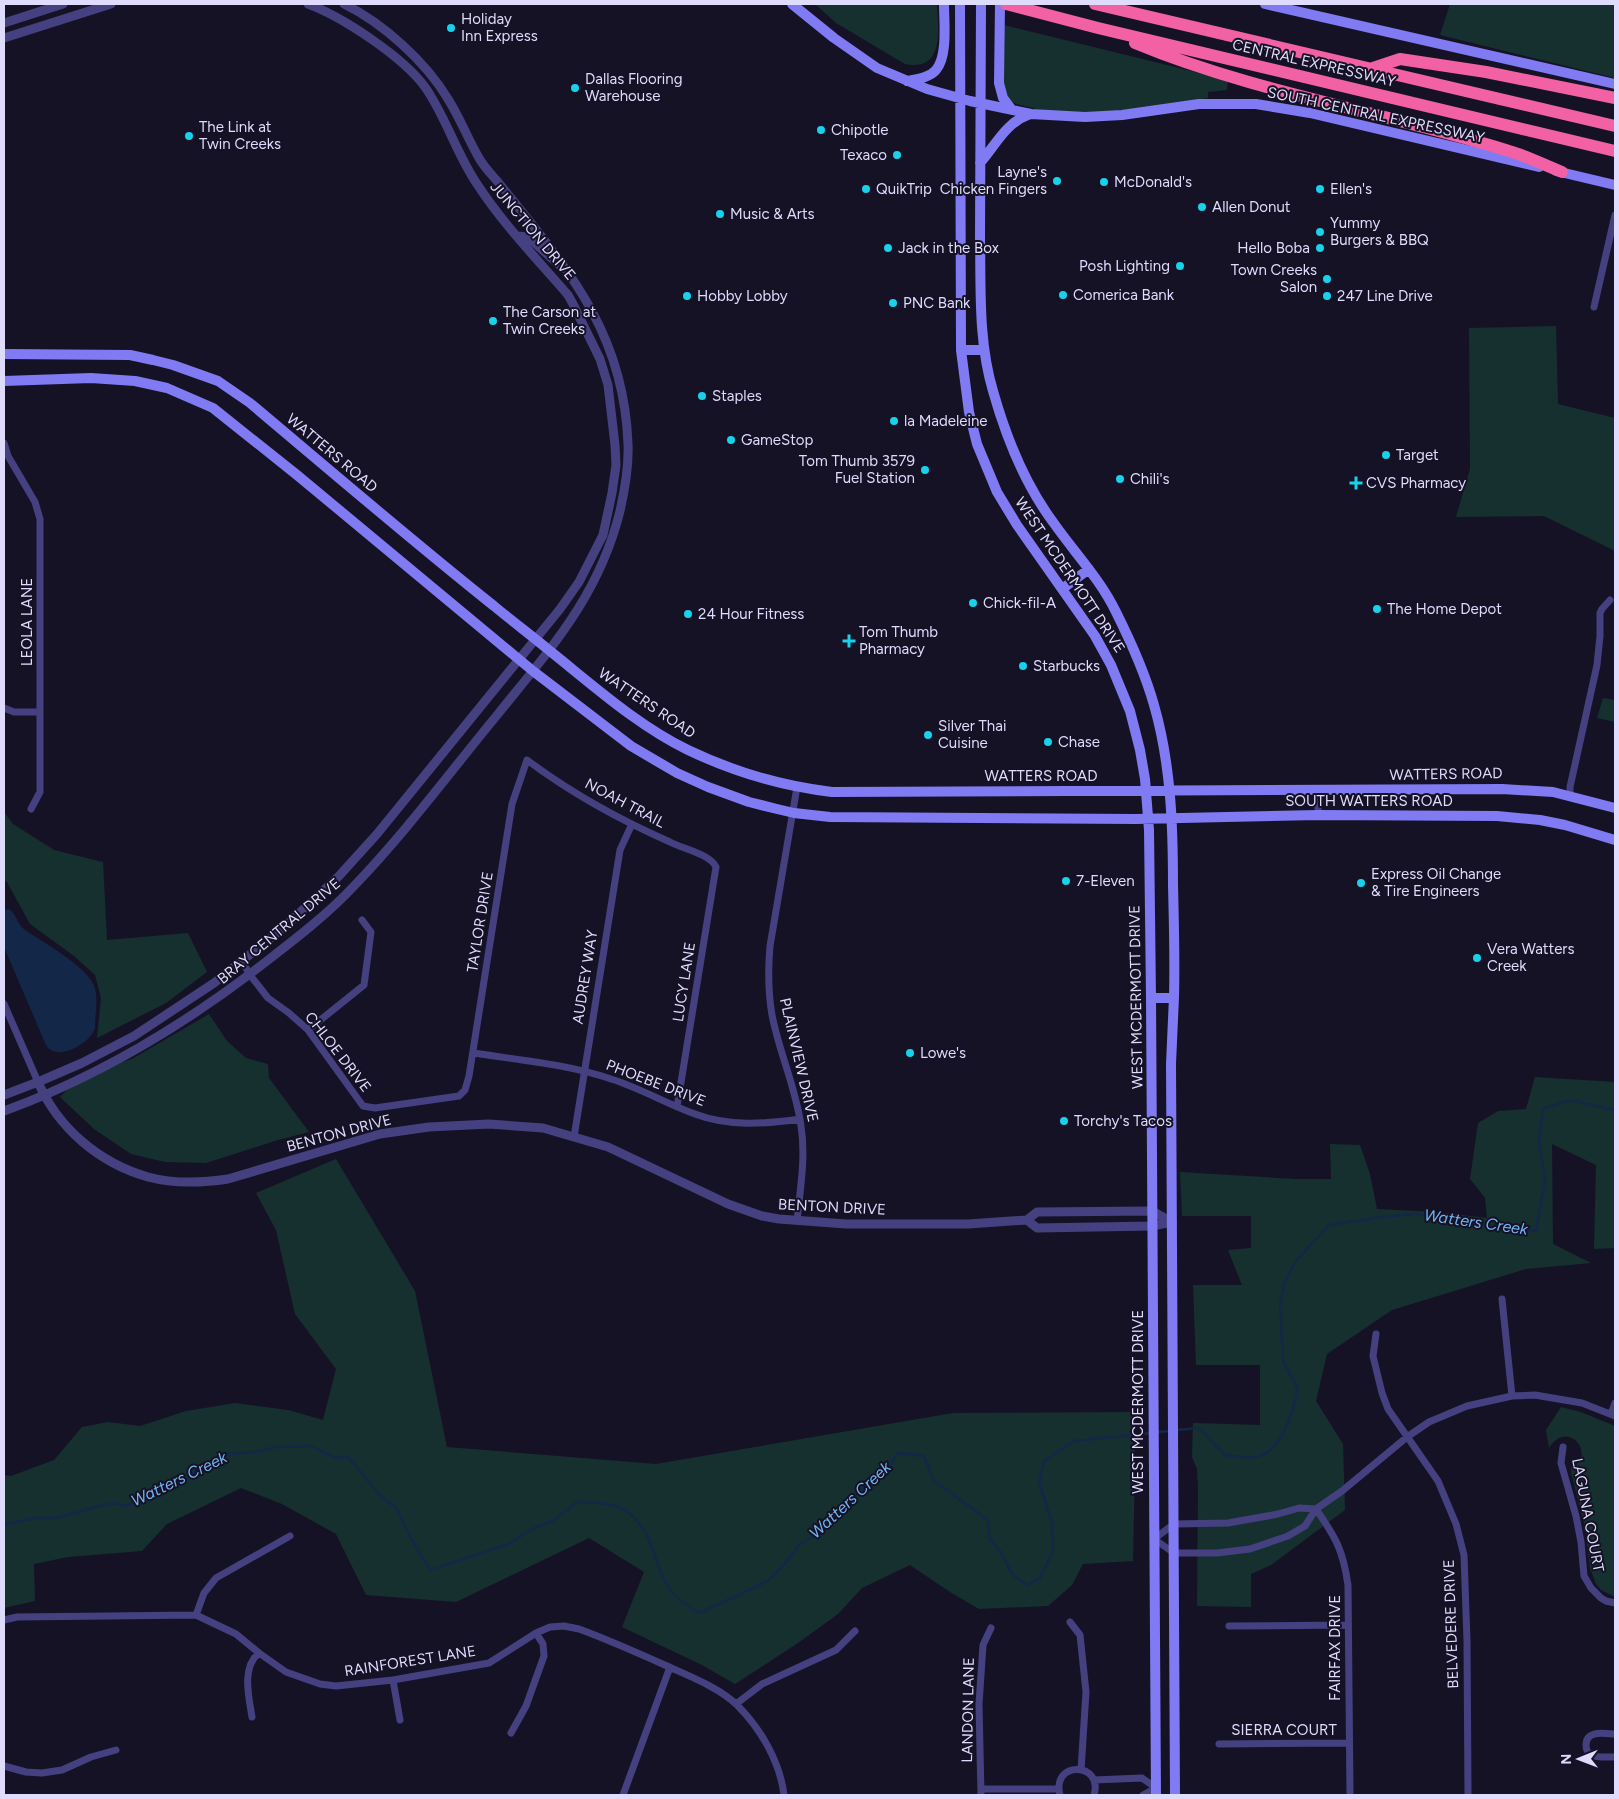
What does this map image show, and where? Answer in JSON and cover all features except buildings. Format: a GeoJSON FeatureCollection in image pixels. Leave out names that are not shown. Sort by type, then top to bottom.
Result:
{"type":"FeatureCollection","features":[{"type":"Feature","properties":{"kind":"highway","name":"CENTRAL EXPRESSWAY"},"geometry":{"type":"LineString","coordinates":[[1006,4],[1098,28],[1615,151]]}},
{"type":"Feature","properties":{"kind":"highway","name":"CENTRAL EXPRESSWAY"},"geometry":{"type":"LineString","coordinates":[[1095,4],[1615,126]]}},
{"type":"Feature","properties":{"kind":"highway"},"geometry":{"type":"LineString","coordinates":[[1098,28],[1170,58],[1308,98],[1511,151],[1562,172]]}},
{"type":"Feature","properties":{"kind":"highway"},"geometry":{"type":"LineString","coordinates":[[1370,68],[1400,59],[1486,72],[1615,98]]}},
{"type":"Feature","properties":{"kind":"main road","name":"SOUTH CENTRAL EXPRESSWAY"},"geometry":{"type":"LineString","coordinates":[[792,4],[864,60],[890,75],[906,82],[980,103],[1031,114],[1058,117],[1105,117],[1198,104],[1256,104],[1310,112],[1615,185]]}},
{"type":"Feature","properties":{"kind":"main road"},"geometry":{"type":"LineString","coordinates":[[906,82],[930,75],[941,63],[944,53],[944,4]]}},
{"type":"Feature","properties":{"kind":"main road","name":"WEST MCDERMOTT DRIVE"},"geometry":{"type":"LineString","coordinates":[[960,4],[961,350],[964,386],[969,412],[977,444],[997,492],[1017,525],[1095,636],[1112,665],[1136,729],[1146,790],[1151,998],[1156,1792]]}},
{"type":"Feature","properties":{"kind":"main road","name":"WEST MCDERMOTT DRIVE"},"geometry":{"type":"LineString","coordinates":[[981,4],[981,306],[984,350],[992,388],[1008,439],[1034,492],[1052,520],[1089,569],[1114,608],[1132,645],[1147,683],[1160,731],[1170,790],[1174,998],[1171,1064],[1175,1792]]}},
{"type":"Feature","properties":{"kind":"main road"},"geometry":{"type":"LineString","coordinates":[[1000,4],[1000,83],[1003,98],[1012,110]]}},
{"type":"Feature","properties":{"kind":"main road"},"geometry":{"type":"LineString","coordinates":[[1265,4],[1291,7],[1615,84]]}},
{"type":"Feature","properties":{"kind":"main road"},"geometry":{"type":"LineString","coordinates":[[980,162],[994,148],[1004,131],[1020,118],[1031,114]]}},
{"type":"Feature","properties":{"kind":"main road"},"geometry":{"type":"LineString","coordinates":[[961,350],[984,350]]}},
{"type":"Feature","properties":{"kind":"main road","name":"WATTERS ROAD"},"geometry":{"type":"LineString","coordinates":[[4,354],[130,355],[173,364],[218,382],[250,403],[441,564],[616,704],[663,736],[733,770],[797,787],[832,792],[1502,788],[1542,790],[1615,808]]}},
{"type":"Feature","properties":{"kind":"main road"},"geometry":{"type":"LineString","coordinates":[[4,380],[90,378],[135,381],[167,388],[213,408],[533,671],[631,746],[677,773],[708,787],[747,801],[794,813],[830,817],[1172,818]]}},
{"type":"Feature","properties":{"kind":"main road"},"geometry":{"type":"LineString","coordinates":[[1062,589],[1089,569]]}},
{"type":"Feature","properties":{"kind":"main road","name":"SOUTH WATTERS ROAD"},"geometry":{"type":"LineString","coordinates":[[1172,818],[1318,815],[1498,816],[1540,820],[1565,825],[1615,840]]}},
{"type":"Feature","properties":{"kind":"main road"},"geometry":{"type":"LineString","coordinates":[[1151,998],[1174,998]]}},
{"type":"Feature","properties":{"kind":"main road"},"geometry":{"type":"LineString","coordinates":[[1156,1792],[1175,1792]]}},
{"type":"Feature","properties":{"kind":"street"},"geometry":{"type":"LineString","coordinates":[[4,23],[63,4]]}},
{"type":"Feature","properties":{"kind":"street"},"geometry":{"type":"LineString","coordinates":[[4,38],[111,4]]}},
{"type":"Feature","properties":{"kind":"street","name":"JUNCTION DRIVE"},"geometry":{"type":"LineString","coordinates":[[344,4],[359,11],[414,56],[446,94],[481,161],[574,279],[604,333],[613,359],[624,403],[628,445],[625,490],[614,535],[605,559],[579,609],[549,650]]}},
{"type":"Feature","properties":{"kind":"street","name":"JUNCTION DRIVE"},"geometry":{"type":"LineString","coordinates":[[317,5],[398,59],[424,86],[444,119],[463,161],[492,207],[568,295],[602,363],[608,385],[616,465],[609,506],[602,534],[579,582],[536,640]]}},
{"type":"Feature","properties":{"kind":"street"},"geometry":{"type":"LineString","coordinates":[[1594,306],[1615,216]]}},
{"type":"Feature","properties":{"kind":"street"},"geometry":{"type":"LineString","coordinates":[[518,236],[528,237],[574,279]]}},
{"type":"Feature","properties":{"kind":"street","name":"LEOLA LANE"},"geometry":{"type":"LineString","coordinates":[[4,443],[8,456],[35,502],[40,519],[40,792],[31,809]]}},
{"type":"Feature","properties":{"kind":"street"},"geometry":{"type":"LineString","coordinates":[[605,559],[602,546],[610,516],[609,506]]}},
{"type":"Feature","properties":{"kind":"street"},"geometry":{"type":"LineString","coordinates":[[1570,796],[1570,787],[1597,665],[1600,613],[1610,600]]}},
{"type":"Feature","properties":{"kind":"street","name":"BRAY CENTRAL DRIVE"},"geometry":{"type":"LineString","coordinates":[[4,1095],[82,1063],[134,1036],[214,983],[282,929],[339,876],[423,779],[536,640]]}},
{"type":"Feature","properties":{"kind":"street","name":"BRAY CENTRAL DRIVE"},"geometry":{"type":"LineString","coordinates":[[4,1111],[44,1097],[142,1047],[220,998],[289,944],[352,889],[437,790],[549,650]]}},
{"type":"Feature","properties":{"kind":"street"},"geometry":{"type":"LineString","coordinates":[[4,708],[14,712],[40,712]]}},
{"type":"Feature","properties":{"kind":"street","name":"NOAH TRAIL"},"geometry":{"type":"LineString","coordinates":[[527,760],[580,795],[632,824],[714,862]]}},
{"type":"Feature","properties":{"kind":"street","name":"TAYLOR DRIVE"},"geometry":{"type":"LineString","coordinates":[[466,1090],[512,804],[527,760]]}},
{"type":"Feature","properties":{"kind":"street","name":"PLAINVIEW DRIVE"},"geometry":{"type":"LineString","coordinates":[[797,787],[770,946],[768,968],[772,1015],[800,1119],[803,1153],[797,1221]]}},
{"type":"Feature","properties":{"kind":"street"},"geometry":{"type":"LineString","coordinates":[[1318,790],[1318,815]]}},
{"type":"Feature","properties":{"kind":"street","name":"AUDREY WAY"},"geometry":{"type":"LineString","coordinates":[[574,1137],[620,850],[632,824]]}},
{"type":"Feature","properties":{"kind":"street","name":"LUCY LANE"},"geometry":{"type":"LineString","coordinates":[[677,1107],[716,875],[714,862]]}},
{"type":"Feature","properties":{"kind":"street"},"geometry":{"type":"LineString","coordinates":[[308,1030],[364,985],[372,932],[362,920]]}},
{"type":"Feature","properties":{"kind":"street","name":"CHLOE DRIVE"},"geometry":{"type":"LineString","coordinates":[[242,961],[268,998],[308,1030],[363,1106],[375,1108],[452,1098],[459,1096],[466,1090]]}},
{"type":"Feature","properties":{"kind":"street","name":"BENTON DRIVE"},"geometry":{"type":"LineString","coordinates":[[4,1004],[44,1097],[59,1120],[82,1142],[108,1160],[148,1177],[175,1182],[204,1182],[228,1179],[357,1140],[406,1129],[489,1124],[543,1128],[608,1147],[728,1204],[762,1216],[797,1221],[846,1224],[968,1224],[1027,1220],[1037,1212],[1152,1211],[1172,1222]]}},
{"type":"Feature","properties":{"kind":"street","name":"PHOEBE DRIVE"},"geometry":{"type":"LineString","coordinates":[[473,1053],[546,1064],[610,1078],[697,1115],[726,1122],[768,1123],[800,1119]]}},
{"type":"Feature","properties":{"kind":"street","name":"BENTON DRIVE"},"geometry":{"type":"LineString","coordinates":[[1027,1220],[1037,1228],[1152,1226],[1172,1222]]}},
{"type":"Feature","properties":{"kind":"street"},"geometry":{"type":"LineString","coordinates":[[1502,1299],[1512,1396]]}},
{"type":"Feature","properties":{"kind":"street","name":"BELVEDERE DRIVE"},"geometry":{"type":"LineString","coordinates":[[1376,1334],[1373,1356],[1388,1409],[1438,1480],[1456,1524],[1464,1555],[1467,1641],[1468,1795]]}},
{"type":"Feature","properties":{"kind":"street"},"geometry":{"type":"LineString","coordinates":[[1316,1509],[1299,1508],[1278,1514],[1228,1523],[1174,1524],[1154,1539],[1174,1553],[1217,1552],[1250,1548],[1288,1536],[1305,1526],[1316,1509],[1342,1491],[1407,1437],[1429,1422],[1467,1406],[1512,1396],[1535,1395],[1582,1403],[1613,1415],[1615,1403]]}},
{"type":"Feature","properties":{"kind":"street","name":"LAGUNA COURT"},"geometry":{"type":"LineString","coordinates":[[1563,1447],[1561,1463],[1576,1516],[1581,1542],[1584,1576],[1591,1588],[1601,1598],[1615,1603]]}},
{"type":"Feature","properties":{"kind":"street","name":"FAIRFAX DRIVE"},"geometry":{"type":"LineString","coordinates":[[1316,1509],[1336,1537],[1341,1550],[1348,1585],[1350,1795]]}},
{"type":"Feature","properties":{"kind":"street"},"geometry":{"type":"LineString","coordinates":[[196,1615],[204,1593],[216,1578],[290,1536]]}},
{"type":"Feature","properties":{"kind":"street","name":"RAINFOREST LANE"},"geometry":{"type":"LineString","coordinates":[[4,1620],[17,1617],[196,1615],[236,1634],[259,1654],[286,1672],[320,1684],[336,1686],[393,1680],[488,1663],[536,1633],[550,1627],[564,1626],[579,1629],[698,1678],[736,1704],[757,1729],[772,1754],[783,1785],[784,1795]]}},
{"type":"Feature","properties":{"kind":"street"},"geometry":{"type":"LineString","coordinates":[[1070,1622],[1080,1635],[1086,1692],[1081,1770]]}},
{"type":"Feature","properties":{"kind":"street"},"geometry":{"type":"LineString","coordinates":[[1229,1626],[1348,1625]]}},
{"type":"Feature","properties":{"kind":"street","name":"LANDON LANE"},"geometry":{"type":"LineString","coordinates":[[981,1792],[979,1718],[983,1646],[991,1628]]}},
{"type":"Feature","properties":{"kind":"street"},"geometry":{"type":"LineString","coordinates":[[736,1704],[762,1684],[836,1650],[855,1631]]}},
{"type":"Feature","properties":{"kind":"street"},"geometry":{"type":"LineString","coordinates":[[511,1733],[526,1706],[544,1656],[543,1644],[536,1633]]}},
{"type":"Feature","properties":{"kind":"street"},"geometry":{"type":"LineString","coordinates":[[252,1717],[248,1692],[248,1673],[254,1657],[259,1654]]}},
{"type":"Feature","properties":{"kind":"street"},"geometry":{"type":"LineString","coordinates":[[623,1795],[670,1667]]}},
{"type":"Feature","properties":{"kind":"street"},"geometry":{"type":"LineString","coordinates":[[393,1680],[400,1720]]}},
{"type":"Feature","properties":{"kind":"street"},"geometry":{"type":"LineString","coordinates":[[1615,1734],[1595,1734],[1588,1737],[1586,1744],[1588,1752],[1594,1756],[1615,1757]]}},
{"type":"Feature","properties":{"kind":"street","name":"SIERRA COURT"},"geometry":{"type":"LineString","coordinates":[[1219,1744],[1349,1743]]}},
{"type":"Feature","properties":{"kind":"street"},"geometry":{"type":"LineString","coordinates":[[4,1766],[26,1772],[42,1773],[62,1770],[91,1757],[116,1750]]}},
{"type":"Feature","properties":{"kind":"street"},"geometry":{"type":"LineString","coordinates":[[981,1792],[1059,1792],[1060,1780],[1066,1773],[1075,1769],[1090,1775],[1094,1780],[1094,1795]]}},
{"type":"Feature","properties":{"kind":"street"},"geometry":{"type":"LineString","coordinates":[[1094,1780],[1142,1778],[1156,1792]]}},
{"type":"Feature","properties":{"kind":"street"},"geometry":{"type":"LineString","coordinates":[[1143,1795],[1156,1792]]}},
{"type":"Feature","properties":{"kind":"green space"},"geometry":{"type":"Polygon","coordinates":[[[815,4],[937,4],[938,36],[933,55],[927,62],[918,65],[905,64],[836,23],[815,4]]]}},
{"type":"Feature","properties":{"kind":"green space"},"geometry":{"type":"Polygon","coordinates":[[[1450,4],[1615,4],[1615,78],[1440,35],[1450,4]]]}},
{"type":"Feature","properties":{"kind":"green space"},"geometry":{"type":"Polygon","coordinates":[[[1004,25],[1228,80],[1227,90],[1208,92],[1208,98],[1118,111],[1072,113],[1050,111],[1017,104],[1008,98],[1003,88],[1004,25]]]}},
{"type":"Feature","properties":{"kind":"green space"},"geometry":{"type":"Polygon","coordinates":[[[1556,326],[1558,404],[1615,418],[1615,551],[1544,516],[1456,517],[1470,469],[1469,328],[1556,326]]]}},
{"type":"Feature","properties":{"kind":"green space"},"geometry":{"type":"Polygon","coordinates":[[[1603,698],[1615,700],[1615,722],[1597,718],[1603,698]]]}},
{"type":"Feature","properties":{"kind":"green space"},"geometry":{"type":"Polygon","coordinates":[[[4,812],[13,824],[54,850],[103,862],[107,940],[188,933],[207,972],[166,1003],[97,1038],[101,998],[95,975],[74,956],[30,924],[7,882],[4,880],[4,812]]]}},
{"type":"Feature","properties":{"kind":"green space"},"geometry":{"type":"Polygon","coordinates":[[[209,1014],[227,1041],[246,1058],[268,1064],[269,1078],[309,1132],[206,1163],[165,1162],[131,1154],[94,1129],[60,1097],[67,1090],[120,1063],[132,1059],[209,1014]]]}},
{"type":"Feature","properties":{"kind":"green space"},"geometry":{"type":"Polygon","coordinates":[[[1535,1077],[1615,1082],[1615,1248],[1594,1249],[1596,1165],[1552,1144],[1553,1244],[1591,1263],[1526,1269],[1392,1310],[1327,1354],[1316,1401],[1343,1444],[1345,1510],[1271,1565],[1251,1574],[1251,1607],[1197,1606],[1198,1489],[1197,1469],[1192,1457],[1193,1423],[1260,1425],[1260,1365],[1196,1365],[1193,1285],[1242,1285],[1228,1250],[1251,1248],[1251,1216],[1182,1216],[1180,1172],[1296,1179],[1331,1179],[1330,1144],[1360,1145],[1370,1174],[1377,1209],[1437,1212],[1487,1218],[1485,1198],[1470,1179],[1478,1123],[1498,1111],[1526,1109],[1535,1077]]]}},
{"type":"Feature","properties":{"kind":"green space"},"geometry":{"type":"Polygon","coordinates":[[[336,1159],[415,1291],[447,1447],[656,1464],[953,1413],[1134,1412],[1133,1561],[1083,1564],[1072,1585],[1048,1606],[979,1609],[910,1565],[862,1588],[838,1614],[798,1643],[735,1684],[702,1665],[622,1627],[644,1572],[589,1538],[456,1602],[366,1595],[336,1534],[282,1504],[241,1488],[167,1524],[142,1551],[68,1557],[34,1564],[35,1601],[4,1608],[4,1475],[11,1476],[54,1460],[82,1427],[108,1422],[140,1426],[186,1411],[235,1403],[288,1410],[323,1420],[336,1369],[295,1314],[276,1230],[256,1193],[336,1159]]]}},
{"type":"Feature","properties":{"kind":"green space"},"geometry":{"type":"Polygon","coordinates":[[[1561,1407],[1581,1412],[1615,1426],[1615,1597],[1601,1590],[1596,1584],[1590,1568],[1585,1527],[1571,1473],[1571,1468],[1579,1462],[1581,1448],[1571,1437],[1564,1436],[1556,1440],[1549,1448],[1546,1430],[1561,1407]]]}},
{"type":"Feature","properties":{"kind":"water"},"geometry":{"type":"Polygon","coordinates":[[[9,909],[22,928],[76,964],[92,981],[96,998],[95,1028],[87,1040],[73,1049],[58,1052],[51,1050],[46,1045],[4,947],[4,910],[9,909]]]}},
{"type":"Feature","properties":{"kind":"waterway","name":"Watters Creek"},"geometry":{"type":"LineString","coordinates":[[1177,1430],[1199,1428],[1225,1455],[1246,1458],[1257,1457],[1274,1447],[1290,1419],[1298,1389],[1283,1361],[1280,1303],[1285,1281],[1296,1261],[1329,1225],[1416,1214],[1448,1221],[1536,1231],[1545,1180],[1539,1140],[1543,1109],[1569,1100],[1615,1110]]}},
{"type":"Feature","properties":{"kind":"waterway","name":"Watters Creek"},"geometry":{"type":"LineString","coordinates":[[1157,1432],[1171,1431]]}},
{"type":"Feature","properties":{"kind":"waterway","name":"Watters Creek"},"geometry":{"type":"LineString","coordinates":[[4,1525],[35,1518],[55,1518],[112,1503],[128,1506],[139,1498],[186,1478],[210,1462],[229,1454],[261,1451],[275,1447],[311,1446],[335,1458],[348,1457],[380,1495],[397,1509],[409,1535],[430,1570],[509,1544],[530,1530],[554,1520],[577,1502],[606,1504],[623,1509],[639,1523],[649,1540],[669,1589],[699,1613],[769,1580],[783,1566],[799,1545],[819,1533],[845,1505],[889,1467],[898,1453],[924,1456],[933,1480],[988,1520],[989,1537],[1002,1554],[1012,1574],[1027,1585],[1040,1578],[1053,1552],[1052,1523],[1039,1482],[1044,1461],[1074,1441],[1151,1433]]}},
{"type":"Feature","properties":{"kind":"place","name":"Holiday Inn Express"},"geometry":{"type":"Point","coordinates":[451,28]}},
{"type":"Feature","properties":{"kind":"place","name":"Dallas Flooring Warehouse"},"geometry":{"type":"Point","coordinates":[575,88]}},
{"type":"Feature","properties":{"kind":"place","name":"Chipotle"},"geometry":{"type":"Point","coordinates":[821,130]}},
{"type":"Feature","properties":{"kind":"place","name":"The Link at Twin Creeks"},"geometry":{"type":"Point","coordinates":[189,136]}},
{"type":"Feature","properties":{"kind":"place","name":"Texaco"},"geometry":{"type":"Point","coordinates":[897,155]}},
{"type":"Feature","properties":{"kind":"place","name":"Layne's Chicken Fingers"},"geometry":{"type":"Point","coordinates":[1057,181]}},
{"type":"Feature","properties":{"kind":"place","name":"McDonald's"},"geometry":{"type":"Point","coordinates":[1104,182]}},
{"type":"Feature","properties":{"kind":"place","name":"QuikTrip"},"geometry":{"type":"Point","coordinates":[866,189]}},
{"type":"Feature","properties":{"kind":"place","name":"Ellen's"},"geometry":{"type":"Point","coordinates":[1320,189]}},
{"type":"Feature","properties":{"kind":"place","name":"Allen Donut"},"geometry":{"type":"Point","coordinates":[1202,207]}},
{"type":"Feature","properties":{"kind":"place","name":"Music & Arts"},"geometry":{"type":"Point","coordinates":[720,214]}},
{"type":"Feature","properties":{"kind":"place","name":"Yummy Burgers & BBQ"},"geometry":{"type":"Point","coordinates":[1320,232]}},
{"type":"Feature","properties":{"kind":"place","name":"Jack in the Box"},"geometry":{"type":"Point","coordinates":[888,248]}},
{"type":"Feature","properties":{"kind":"place","name":"Hello Boba"},"geometry":{"type":"Point","coordinates":[1320,248]}},
{"type":"Feature","properties":{"kind":"place","name":"Posh Lighting"},"geometry":{"type":"Point","coordinates":[1180,266]}},
{"type":"Feature","properties":{"kind":"place","name":"Town Creeks Salon"},"geometry":{"type":"Point","coordinates":[1327,279]}},
{"type":"Feature","properties":{"kind":"place","name":"Comerica Bank"},"geometry":{"type":"Point","coordinates":[1063,295]}},
{"type":"Feature","properties":{"kind":"place","name":"Hobby Lobby"},"geometry":{"type":"Point","coordinates":[687,296]}},
{"type":"Feature","properties":{"kind":"place","name":"247 Line Drive"},"geometry":{"type":"Point","coordinates":[1327,296]}},
{"type":"Feature","properties":{"kind":"place","name":"PNC Bank"},"geometry":{"type":"Point","coordinates":[893,303]}},
{"type":"Feature","properties":{"kind":"place","name":"The Carson at Twin Creeks"},"geometry":{"type":"Point","coordinates":[493,321]}},
{"type":"Feature","properties":{"kind":"place","name":"Staples"},"geometry":{"type":"Point","coordinates":[702,396]}},
{"type":"Feature","properties":{"kind":"place","name":"la Madeleine"},"geometry":{"type":"Point","coordinates":[894,421]}},
{"type":"Feature","properties":{"kind":"place","name":"GameStop"},"geometry":{"type":"Point","coordinates":[731,440]}},
{"type":"Feature","properties":{"kind":"place","name":"Target"},"geometry":{"type":"Point","coordinates":[1386,455]}},
{"type":"Feature","properties":{"kind":"place","name":"Tom Thumb 3579 Fuel Station"},"geometry":{"type":"Point","coordinates":[925,470]}},
{"type":"Feature","properties":{"kind":"place","name":"Chili's"},"geometry":{"type":"Point","coordinates":[1120,479]}},
{"type":"Feature","properties":{"kind":"place","name":"CVS Pharmacy"},"geometry":{"type":"Point","coordinates":[1356,483]}},
{"type":"Feature","properties":{"kind":"place","name":"Chick-fil-A"},"geometry":{"type":"Point","coordinates":[973,603]}},
{"type":"Feature","properties":{"kind":"place","name":"The Home Depot"},"geometry":{"type":"Point","coordinates":[1377,609]}},
{"type":"Feature","properties":{"kind":"place","name":"24 Hour Fitness"},"geometry":{"type":"Point","coordinates":[688,614]}},
{"type":"Feature","properties":{"kind":"place","name":"Tom Thumb Pharmacy"},"geometry":{"type":"Point","coordinates":[849,641]}},
{"type":"Feature","properties":{"kind":"place","name":"Starbucks"},"geometry":{"type":"Point","coordinates":[1023,666]}},
{"type":"Feature","properties":{"kind":"place","name":"Silver Thai Cuisine"},"geometry":{"type":"Point","coordinates":[928,735]}},
{"type":"Feature","properties":{"kind":"place","name":"Chase"},"geometry":{"type":"Point","coordinates":[1048,742]}},
{"type":"Feature","properties":{"kind":"place","name":"7-Eleven"},"geometry":{"type":"Point","coordinates":[1066,881]}},
{"type":"Feature","properties":{"kind":"place","name":"Express Oil Change & Tire Engineers"},"geometry":{"type":"Point","coordinates":[1361,883]}},
{"type":"Feature","properties":{"kind":"place","name":"Vera Watters Creek"},"geometry":{"type":"Point","coordinates":[1477,958]}},
{"type":"Feature","properties":{"kind":"place","name":"Lowe's"},"geometry":{"type":"Point","coordinates":[910,1053]}},
{"type":"Feature","properties":{"kind":"place","name":"Torchy's Tacos"},"geometry":{"type":"Point","coordinates":[1064,1121]}}]}
